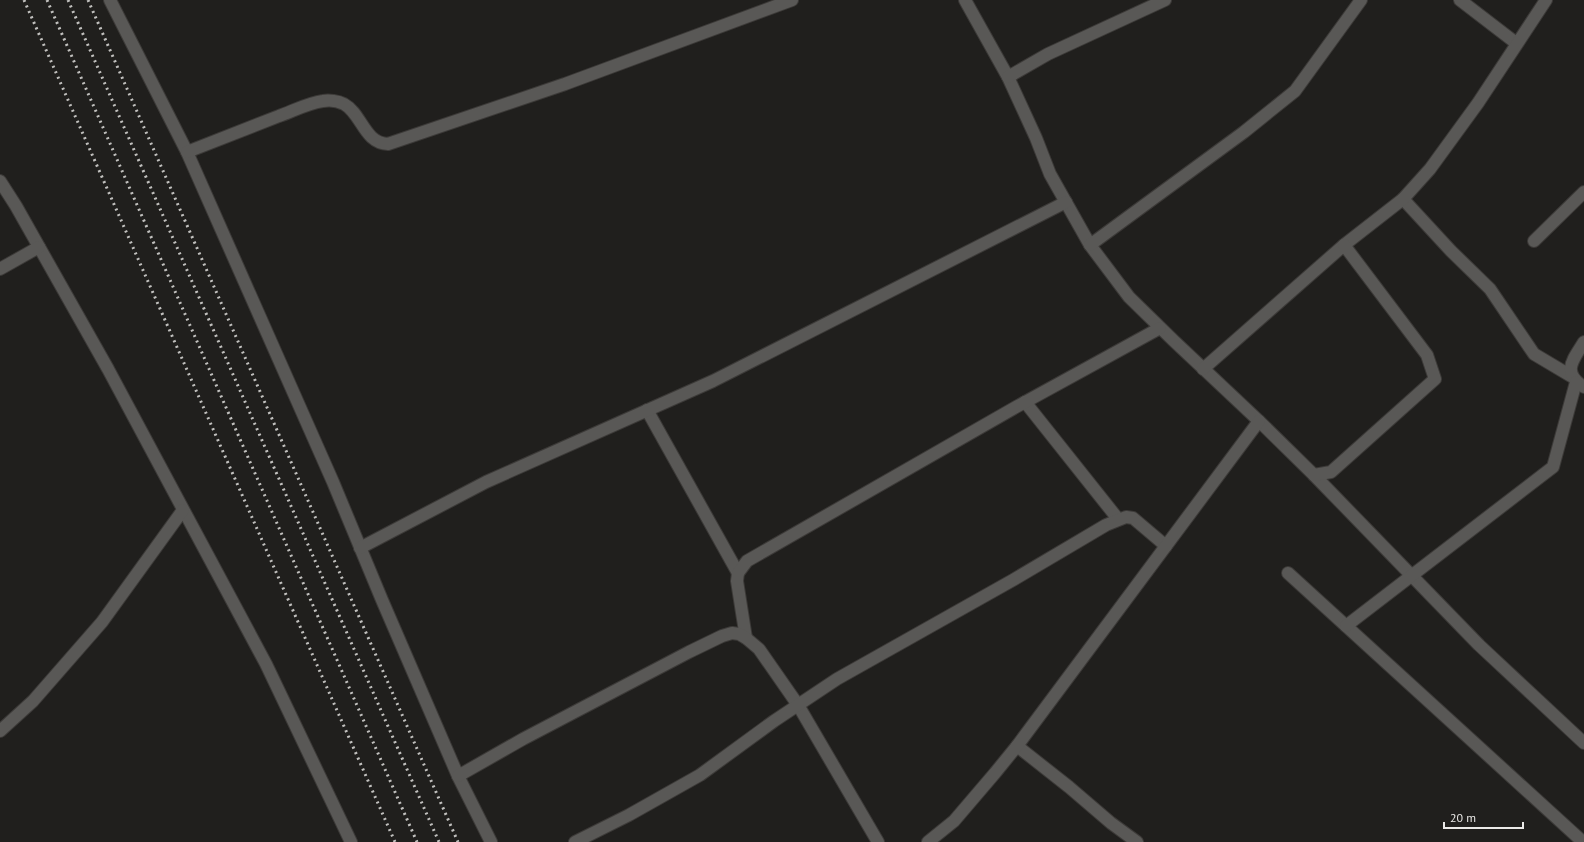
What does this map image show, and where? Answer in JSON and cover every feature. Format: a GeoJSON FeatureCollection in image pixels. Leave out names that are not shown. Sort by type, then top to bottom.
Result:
{"type":"FeatureCollection","features":[{"type":"Feature","properties":{"kind":"street"},"geometry":{"type":"LineString","coordinates":[[110,0],[187,152],[292,388],[458,776],[491,842]]}},
{"type":"Feature","properties":{"kind":"street"},"geometry":{"type":"LineString","coordinates":[[187,152],[321,101],[344,104],[350,108],[371,137],[380,143],[388,144],[565,84],[792,0]]}},
{"type":"Feature","properties":{"kind":"street"},"geometry":{"type":"LineString","coordinates":[[965,0],[1008,77],[1036,138],[1050,174],[1090,245],[1129,297],[1314,475],[1478,645],[1584,743]]}},
{"type":"Feature","properties":{"kind":"street"},"geometry":{"type":"LineString","coordinates":[[1008,77],[1048,54],[1165,0]]}},
{"type":"Feature","properties":{"kind":"street"},"geometry":{"type":"LineString","coordinates":[[1090,245],[1244,132],[1295,91],[1361,0]]}},
{"type":"Feature","properties":{"kind":"street"},"geometry":{"type":"LineString","coordinates":[[1460,0],[1516,43]]}},
{"type":"Feature","properties":{"kind":"street"},"geometry":{"type":"LineString","coordinates":[[1203,369],[1344,245],[1403,199],[1430,169],[1478,104],[1516,43],[1546,0]]}},
{"type":"Feature","properties":{"kind":"street"},"geometry":{"type":"LineString","coordinates":[[0,181],[40,247],[108,369],[266,664],[351,842]]}},
{"type":"Feature","properties":{"kind":"street"},"geometry":{"type":"LineString","coordinates":[[1534,241],[1584,192]]}},
{"type":"Feature","properties":{"kind":"street"},"geometry":{"type":"LineString","coordinates":[[1403,199],[1451,251],[1490,289],[1534,354],[1577,382]]}},
{"type":"Feature","properties":{"kind":"street"},"geometry":{"type":"LineString","coordinates":[[360,548],[486,482],[713,381],[1066,202]]}},
{"type":"Feature","properties":{"kind":"street"},"geometry":{"type":"LineString","coordinates":[[1314,475],[1331,472],[1435,379],[1427,355],[1344,245]]}},
{"type":"Feature","properties":{"kind":"street"},"geometry":{"type":"LineString","coordinates":[[0,269],[40,247]]}},
{"type":"Feature","properties":{"kind":"street"},"geometry":{"type":"LineString","coordinates":[[746,638],[737,581],[738,573],[747,561],[1025,402],[1160,328]]}},
{"type":"Feature","properties":{"kind":"street"},"geometry":{"type":"LineString","coordinates":[[1346,626],[1552,467],[1577,382],[1570,370],[1573,361],[1584,342]]}},
{"type":"Feature","properties":{"kind":"street"},"geometry":{"type":"LineString","coordinates":[[1025,402],[1118,519]]}},
{"type":"Feature","properties":{"kind":"street"},"geometry":{"type":"LineString","coordinates":[[647,410],[738,573]]}},
{"type":"Feature","properties":{"kind":"street"},"geometry":{"type":"LineString","coordinates":[[928,842],[954,821],[1017,746],[1259,421]]}},
{"type":"Feature","properties":{"kind":"street"},"geometry":{"type":"LineString","coordinates":[[0,731],[33,701],[102,622],[183,510]]}},
{"type":"Feature","properties":{"kind":"street"},"geometry":{"type":"LineString","coordinates":[[575,842],[629,815],[700,775],[837,679],[1014,580],[1118,519],[1126,516],[1133,518],[1166,546]]}},
{"type":"Feature","properties":{"kind":"street"},"geometry":{"type":"LineString","coordinates":[[1288,573],[1583,842]]}},
{"type":"Feature","properties":{"kind":"street"},"geometry":{"type":"LineString","coordinates":[[458,776],[613,691],[722,636],[732,633],[739,634],[758,649],[798,705],[878,842]]}},
{"type":"Feature","properties":{"kind":"street"},"geometry":{"type":"LineString","coordinates":[[1017,746],[1069,787],[1111,823],[1137,842]]}},
{"type":"Feature","properties":{"kind":"railway"},"geometry":{"type":"LineString","coordinates":[[24,0],[395,842]]}},
{"type":"Feature","properties":{"kind":"railway"},"geometry":{"type":"LineString","coordinates":[[47,0],[417,842]]}},
{"type":"Feature","properties":{"kind":"railway"},"geometry":{"type":"LineString","coordinates":[[68,0],[439,842]]}},
{"type":"Feature","properties":{"kind":"railway"},"geometry":{"type":"LineString","coordinates":[[88,0],[458,842]]}}]}
